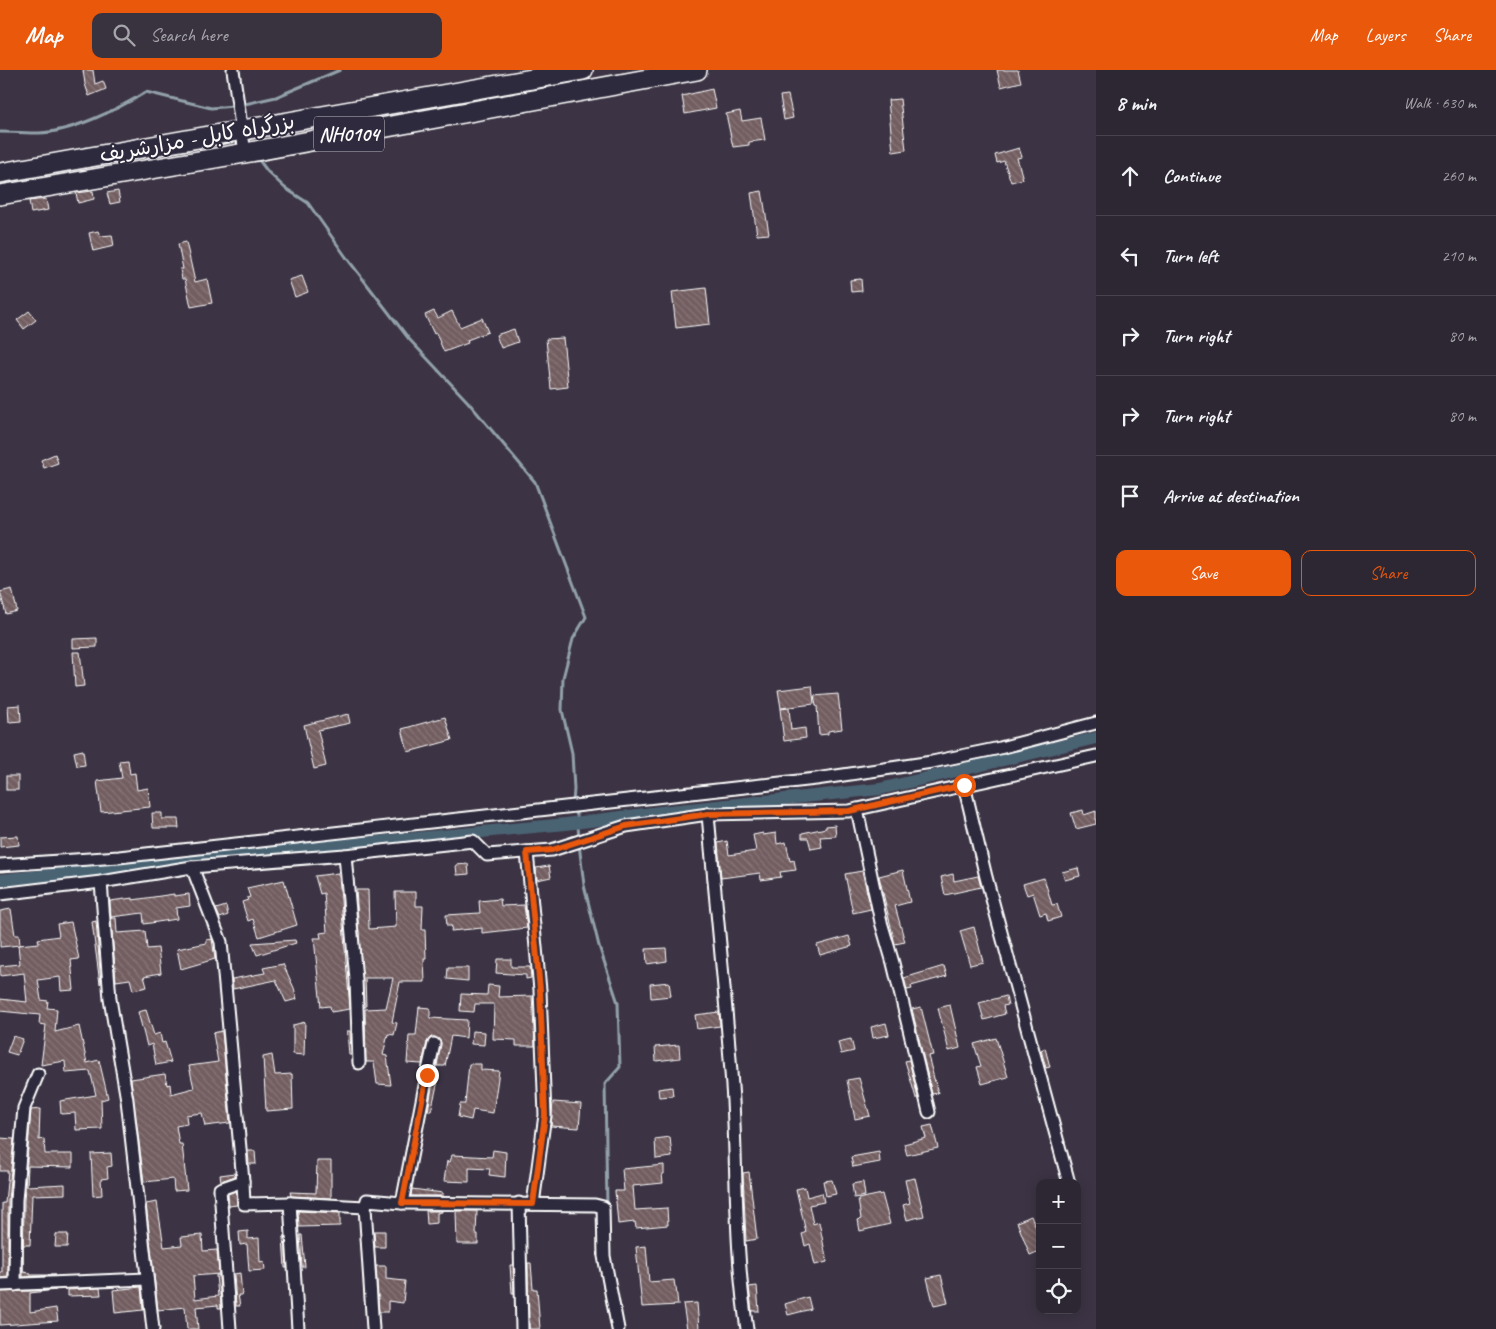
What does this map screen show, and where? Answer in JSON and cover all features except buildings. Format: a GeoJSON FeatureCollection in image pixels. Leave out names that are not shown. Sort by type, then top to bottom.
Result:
{"type":"FeatureCollection","features":[{"type":"Feature","properties":{"kind":"highway","name":"بزرگراه کابل - مزارشریف"},"geometry":{"type":"LineString","coordinates":[[0,173],[583,70]]}},
{"type":"Feature","properties":{"kind":"highway","name":"بزرگراه کابل - مزارشریف"},"geometry":{"type":"LineString","coordinates":[[0,195],[245,153],[697,70]]}},
{"type":"Feature","properties":{"kind":"street"},"geometry":{"type":"LineString","coordinates":[[233,70],[245,153]]}},
{"type":"Feature","properties":{"kind":"street"},"geometry":{"type":"LineString","coordinates":[[0,865],[119,857],[816,780],[932,762],[1000,748],[1096,723]]}},
{"type":"Feature","properties":{"kind":"street"},"geometry":{"type":"LineString","coordinates":[[0,894],[101,882],[192,867],[345,855],[473,841],[487,855],[552,850],[626,826],[708,814],[849,811],[1096,756]]}},
{"type":"Feature","properties":{"kind":"street"},"geometry":{"type":"LineString","coordinates":[[964,785],[986,877],[1068,1179]]}},
{"type":"Feature","properties":{"kind":"street"},"geometry":{"type":"LineString","coordinates":[[857,809],[880,922],[893,963],[929,1112]]}},
{"type":"Feature","properties":{"kind":"street"},"geometry":{"type":"LineString","coordinates":[[708,814],[733,1101],[738,1231],[743,1305],[747,1329]]}},
{"type":"Feature","properties":{"kind":"street"},"geometry":{"type":"LineString","coordinates":[[527,852],[540,990],[545,1115],[533,1204]]}},
{"type":"Feature","properties":{"kind":"street"},"geometry":{"type":"LineString","coordinates":[[345,855],[356,980],[359,1063]]}},
{"type":"Feature","properties":{"kind":"street"},"geometry":{"type":"LineString","coordinates":[[192,867],[222,942],[244,1204],[290,1203],[365,1207]]}},
{"type":"Feature","properties":{"kind":"street"},"geometry":{"type":"LineString","coordinates":[[101,882],[110,999],[127,1100],[153,1329]]}},
{"type":"Feature","properties":{"kind":"street"},"geometry":{"type":"LineString","coordinates":[[402,1203],[434,1044]]}},
{"type":"Feature","properties":{"kind":"street"},"geometry":{"type":"LineString","coordinates":[[15,1285],[16,1200],[24,1108],[38,1074]]}},
{"type":"Feature","properties":{"kind":"street"},"geometry":{"type":"LineString","coordinates":[[230,1329],[220,1189],[243,1181]]}},
{"type":"Feature","properties":{"kind":"street"},"geometry":{"type":"LineString","coordinates":[[373,1329],[365,1207],[367,1200],[402,1203],[595,1204],[603,1207],[604,1256],[618,1329]]}},
{"type":"Feature","properties":{"kind":"street"},"geometry":{"type":"LineString","coordinates":[[290,1203],[298,1329]]}},
{"type":"Feature","properties":{"kind":"street"},"geometry":{"type":"LineString","coordinates":[[519,1204],[522,1329]]}},
{"type":"Feature","properties":{"kind":"street"},"geometry":{"type":"LineString","coordinates":[[0,1285],[147,1279]]}},
{"type":"Feature","properties":{"kind":"waterway"},"geometry":{"type":"LineString","coordinates":[[245,104],[276,97],[340,70]]}},
{"type":"Feature","properties":{"kind":"waterway"},"geometry":{"type":"LineString","coordinates":[[0,132],[39,133],[66,129],[94,119],[146,92],[211,108],[233,106]]}},
{"type":"Feature","properties":{"kind":"waterway"},"geometry":{"type":"LineString","coordinates":[[259,160],[268,172],[285,188],[308,203],[346,257],[409,339],[468,402],[535,482],[586,617],[573,639],[563,678],[562,710],[572,753],[573,804]]}},
{"type":"Feature","properties":{"kind":"waterway"},"geometry":{"type":"LineString","coordinates":[[0,880],[566,824],[660,812],[880,789],[1096,738]]}},
{"type":"Feature","properties":{"kind":"waterway"},"geometry":{"type":"LineString","coordinates":[[574,810],[577,815],[579,838]]}},
{"type":"Feature","properties":{"kind":"waterway"},"geometry":{"type":"LineString","coordinates":[[579,844],[584,885],[599,946],[618,1003],[620,1067],[605,1084],[607,1207]]}},
{"type":"Feature","properties":{"kind":"route"},"geometry":{"type":"LineString","coordinates":[[427,1075],[402,1203],[533,1204],[545,1115],[540,990],[527,852],[552,850],[626,826],[708,814],[849,811],[964,785]]}}]}
